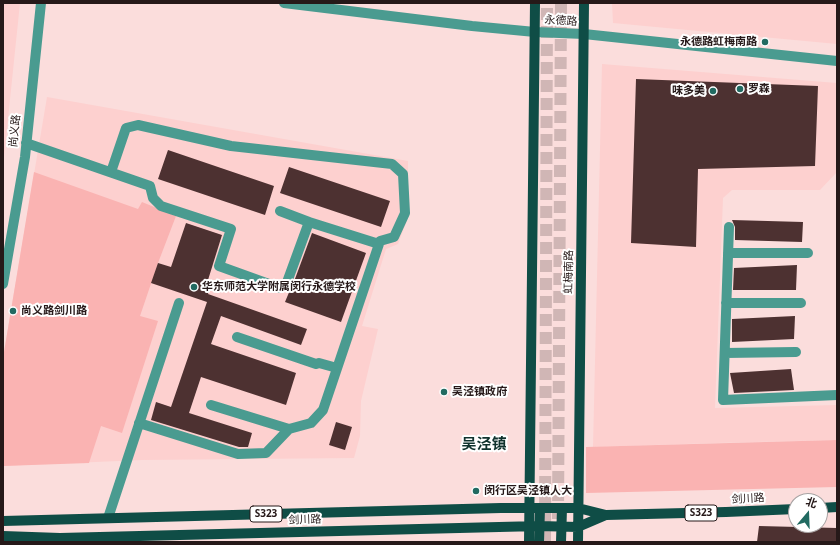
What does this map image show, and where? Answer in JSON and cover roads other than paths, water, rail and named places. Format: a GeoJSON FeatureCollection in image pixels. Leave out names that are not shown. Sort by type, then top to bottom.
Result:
{"type":"FeatureCollection","features":[{"type":"Feature","properties":{"kind":"main road"},"geometry":{"type":"LineString","coordinates":[[529,542],[536,3]]}},
{"type":"Feature","properties":{"kind":"main road","name":"虹梅南路"},"geometry":{"type":"LineString","coordinates":[[578,542],[584,3]]}},
{"type":"Feature","properties":{"kind":"main road","name":"剑川路"},"geometry":{"type":"LineString","coordinates":[[3,521],[529,508],[578,508],[606,515],[788,509]]}},
{"type":"Feature","properties":{"kind":"main road"},"geometry":{"type":"LineString","coordinates":[[539,542],[540,508]]}},
{"type":"Feature","properties":{"kind":"main road"},"geometry":{"type":"LineString","coordinates":[[561,542],[562,508]]}},
{"type":"Feature","properties":{"kind":"main road","name":"剑川路"},"geometry":{"type":"LineString","coordinates":[[3,536],[60,540],[375,530],[539,526],[578,527],[606,515]]}},
{"type":"Feature","properties":{"kind":"street","name":"尚义路"},"geometry":{"type":"LineString","coordinates":[[3,284],[26,143],[41,3]]}},
{"type":"Feature","properties":{"kind":"street","name":"永德路"},"geometry":{"type":"LineString","coordinates":[[284,3],[472,26],[535,32],[584,34],[837,60]]}},
{"type":"Feature","properties":{"kind":"street"},"geometry":{"type":"LineString","coordinates":[[111,172],[126,128],[138,125],[231,146],[392,164],[403,174],[405,213],[394,237],[380,241]]}},
{"type":"Feature","properties":{"kind":"street"},"geometry":{"type":"LineString","coordinates":[[26,143],[150,186],[153,198],[161,206],[231,229],[219,266],[280,288],[286,285],[309,222]]}},
{"type":"Feature","properties":{"kind":"street"},"geometry":{"type":"LineString","coordinates":[[139,423],[238,454],[266,453],[289,429],[311,423],[323,410],[379,244],[309,222],[280,211]]}},
{"type":"Feature","properties":{"kind":"street"},"geometry":{"type":"LineString","coordinates":[[729,227],[723,400],[837,395]]}},
{"type":"Feature","properties":{"kind":"street"},"geometry":{"type":"LineString","coordinates":[[728,253],[808,253]]}},
{"type":"Feature","properties":{"kind":"street"},"geometry":{"type":"LineString","coordinates":[[726,303],[801,302]]}},
{"type":"Feature","properties":{"kind":"street"},"geometry":{"type":"LineString","coordinates":[[108,518],[179,303]]}},
{"type":"Feature","properties":{"kind":"street"},"geometry":{"type":"LineString","coordinates":[[237,337],[316,364],[319,362],[337,368]]}},
{"type":"Feature","properties":{"kind":"street"},"geometry":{"type":"LineString","coordinates":[[725,354],[796,352]]}},
{"type":"Feature","properties":{"kind":"street"},"geometry":{"type":"LineString","coordinates":[[211,405],[289,429]]}},
{"type":"Feature","properties":{"kind":"tunnel"},"geometry":{"type":"LineString","coordinates":[[545,542],[547,3]]}},
{"type":"Feature","properties":{"kind":"tunnel"},"geometry":{"type":"LineString","coordinates":[[558,519],[561,3]]}},
{"type":"Feature","properties":{"kind":"place","name":"永德路虹梅南路"},"geometry":{"type":"Point","coordinates":[765,42]}},
{"type":"Feature","properties":{"kind":"place","name":"罗森"},"geometry":{"type":"Point","coordinates":[740,89]}},
{"type":"Feature","properties":{"kind":"place","name":"味多美"},"geometry":{"type":"Point","coordinates":[713,91]}},
{"type":"Feature","properties":{"kind":"place","name":"华东师范大学附属闵行永德学校"},"geometry":{"type":"Point","coordinates":[194,287]}},
{"type":"Feature","properties":{"kind":"place","name":"尚义路剑川路"},"geometry":{"type":"Point","coordinates":[13,311]}},
{"type":"Feature","properties":{"kind":"place","name":"吴泾镇政府"},"geometry":{"type":"Point","coordinates":[444,392]}},
{"type":"Feature","properties":{"kind":"place","name":"闵行区吴泾镇人大"},"geometry":{"type":"Point","coordinates":[476,491]}},
{"type":"Feature","properties":{"kind":"district","name":"吴泾镇"},"geometry":{"type":"Point","coordinates":[484,445]}}]}
